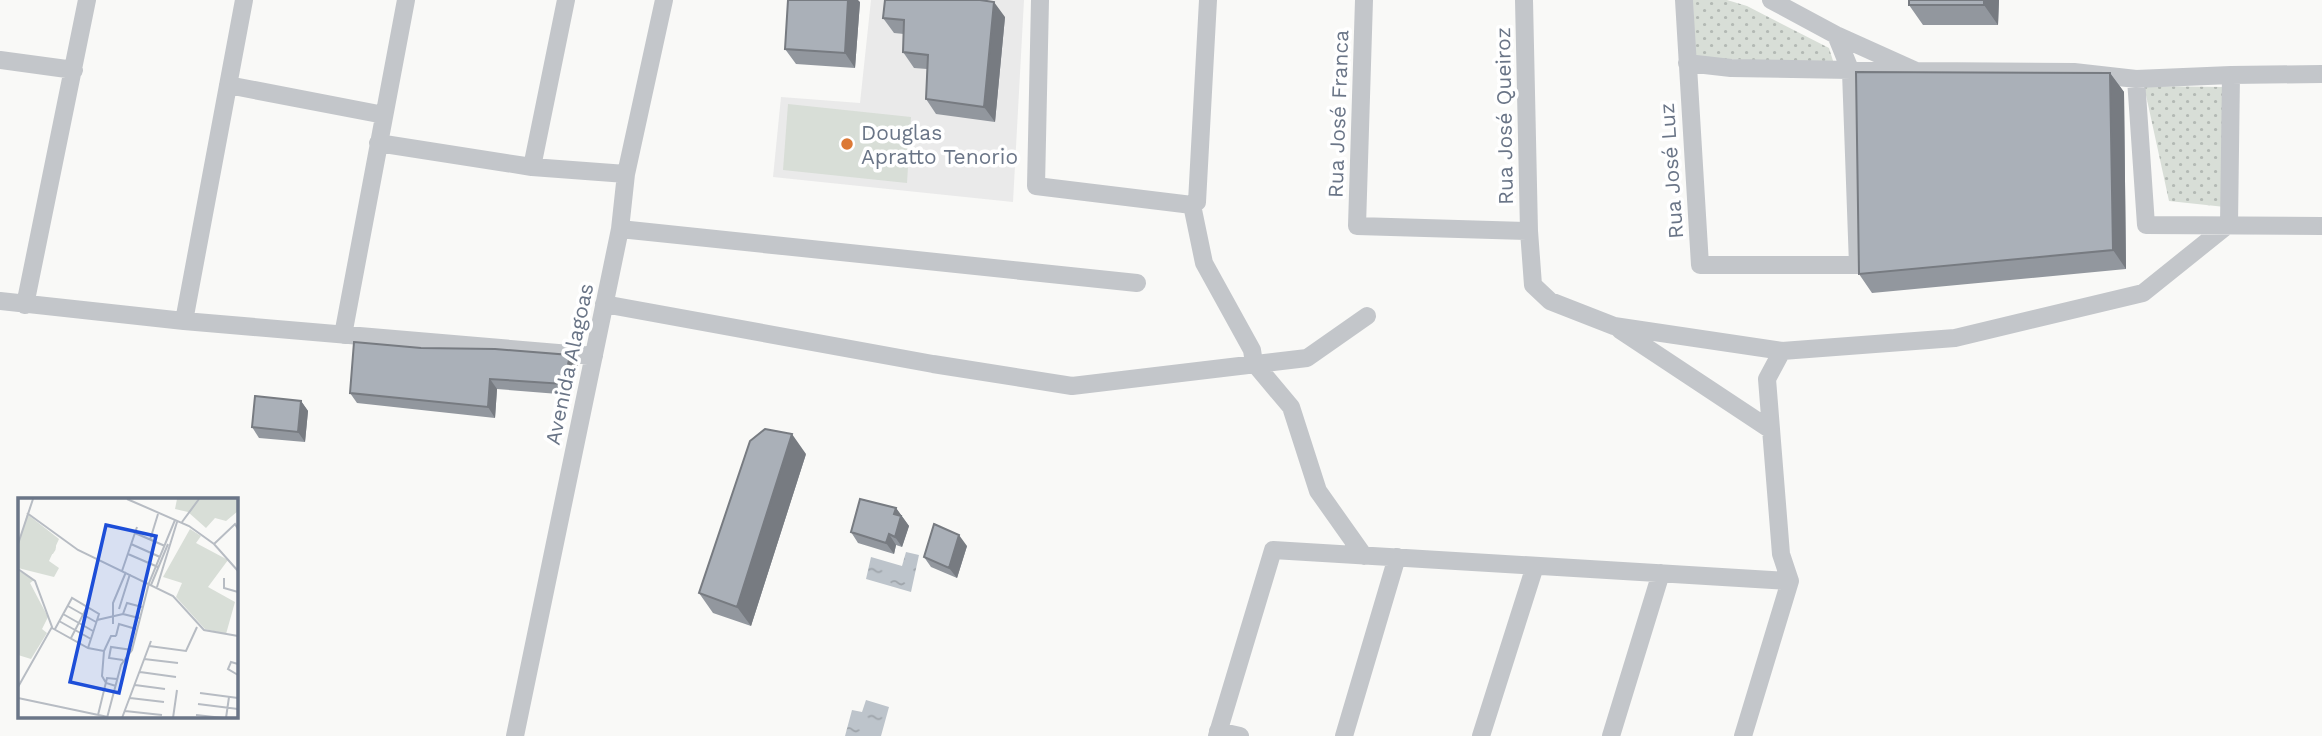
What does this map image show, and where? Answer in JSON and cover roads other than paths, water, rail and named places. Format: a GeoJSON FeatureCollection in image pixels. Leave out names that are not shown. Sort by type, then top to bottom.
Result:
{"type":"FeatureCollection","features":[{"type":"Feature","properties":{"kind":"street"},"geometry":{"type":"LineString","coordinates":[[25,305],[87,0]]}},
{"type":"Feature","properties":{"kind":"street"},"geometry":{"type":"LineString","coordinates":[[184,321],[244,0]]}},
{"type":"Feature","properties":{"kind":"street"},"geometry":{"type":"LineString","coordinates":[[343,335],[406,0]]}},
{"type":"Feature","properties":{"kind":"street"},"geometry":{"type":"LineString","coordinates":[[532,167],[566,0]]}},
{"type":"Feature","properties":{"kind":"street","name":"Avenida Alagoas"},"geometry":{"type":"LineString","coordinates":[[515,736],[620,229],[626,174],[664,0]]}},
{"type":"Feature","properties":{"kind":"street"},"geometry":{"type":"LineString","coordinates":[[1040,0],[1036,186],[1194,204]]}},
{"type":"Feature","properties":{"kind":"street"},"geometry":{"type":"LineString","coordinates":[[1208,0],[1194,204],[1204,263],[1252,350],[1254,363],[1290,407],[1318,491],[1364,556]]}},
{"type":"Feature","properties":{"kind":"street","name":"Rua José Franca"},"geometry":{"type":"LineString","coordinates":[[1364,0],[1357,226],[1529,231]]}},
{"type":"Feature","properties":{"kind":"street","name":"Rua José Queiroz"},"geometry":{"type":"LineString","coordinates":[[1524,0],[1529,231],[1534,285],[1550,301],[1614,326]]}},
{"type":"Feature","properties":{"kind":"street","name":"Rua José Luz"},"geometry":{"type":"LineString","coordinates":[[1684,0],[1700,265],[1858,265],[1851,72]]}},
{"type":"Feature","properties":{"kind":"street"},"geometry":{"type":"LineString","coordinates":[[1771,0],[1836,35],[1916,71]]}},
{"type":"Feature","properties":{"kind":"street"},"geometry":{"type":"LineString","coordinates":[[1836,35],[1851,72]]}},
{"type":"Feature","properties":{"kind":"street"},"geometry":{"type":"LineString","coordinates":[[0,60],[74,70]]}},
{"type":"Feature","properties":{"kind":"street"},"geometry":{"type":"LineString","coordinates":[[1687,63],[1731,68],[1851,72],[2074,72],[2136,79],[2322,74]]}},
{"type":"Feature","properties":{"kind":"street"},"geometry":{"type":"LineString","coordinates":[[2229,224],[2231,75]]}},
{"type":"Feature","properties":{"kind":"street"},"geometry":{"type":"LineString","coordinates":[[2136,79],[2146,225],[2322,226]]}},
{"type":"Feature","properties":{"kind":"street"},"geometry":{"type":"LineString","coordinates":[[228,85],[384,114]]}},
{"type":"Feature","properties":{"kind":"street"},"geometry":{"type":"LineString","coordinates":[[378,143],[532,167],[626,174]]}},
{"type":"Feature","properties":{"kind":"street"},"geometry":{"type":"LineString","coordinates":[[1614,326],[1782,351],[1955,338],[2143,293],[2229,224]]}},
{"type":"Feature","properties":{"kind":"street"},"geometry":{"type":"LineString","coordinates":[[620,229],[1138,283]]}},
{"type":"Feature","properties":{"kind":"street"},"geometry":{"type":"LineString","coordinates":[[0,302],[184,321],[594,356]]}},
{"type":"Feature","properties":{"kind":"street"},"geometry":{"type":"LineString","coordinates":[[604,304],[933,364],[1072,386],[1307,358],[1367,316]]}},
{"type":"Feature","properties":{"kind":"street"},"geometry":{"type":"LineString","coordinates":[[1614,326],[1771,429]]}},
{"type":"Feature","properties":{"kind":"street"},"geometry":{"type":"LineString","coordinates":[[1743,736],[1790,581],[1781,554],[1767,379],[1782,351]]}},
{"type":"Feature","properties":{"kind":"street"},"geometry":{"type":"LineString","coordinates":[[1240,736],[1217,734],[1273,550],[1790,581]]}},
{"type":"Feature","properties":{"kind":"street"},"geometry":{"type":"LineString","coordinates":[[1344,736],[1397,557]]}},
{"type":"Feature","properties":{"kind":"street"},"geometry":{"type":"LineString","coordinates":[[1481,736],[1535,566]]}},
{"type":"Feature","properties":{"kind":"street"},"geometry":{"type":"LineString","coordinates":[[1611,736],[1661,573]]}},
{"type":"Feature","properties":{"kind":"water"},"geometry":{"type":"Polygon","coordinates":[[[906,552],[919,555],[911,592],[866,579],[871,557],[902,566],[906,552]]]}},
{"type":"Feature","properties":{"kind":"water"},"geometry":{"type":"Polygon","coordinates":[[[866,700],[889,707],[881,736],[845,736],[852,710],[862,712],[866,700]]]}},
{"type":"Feature","properties":{"kind":"place","name":"Douglas Apratto Tenorio"},"geometry":{"type":"Point","coordinates":[847,144]}}]}
